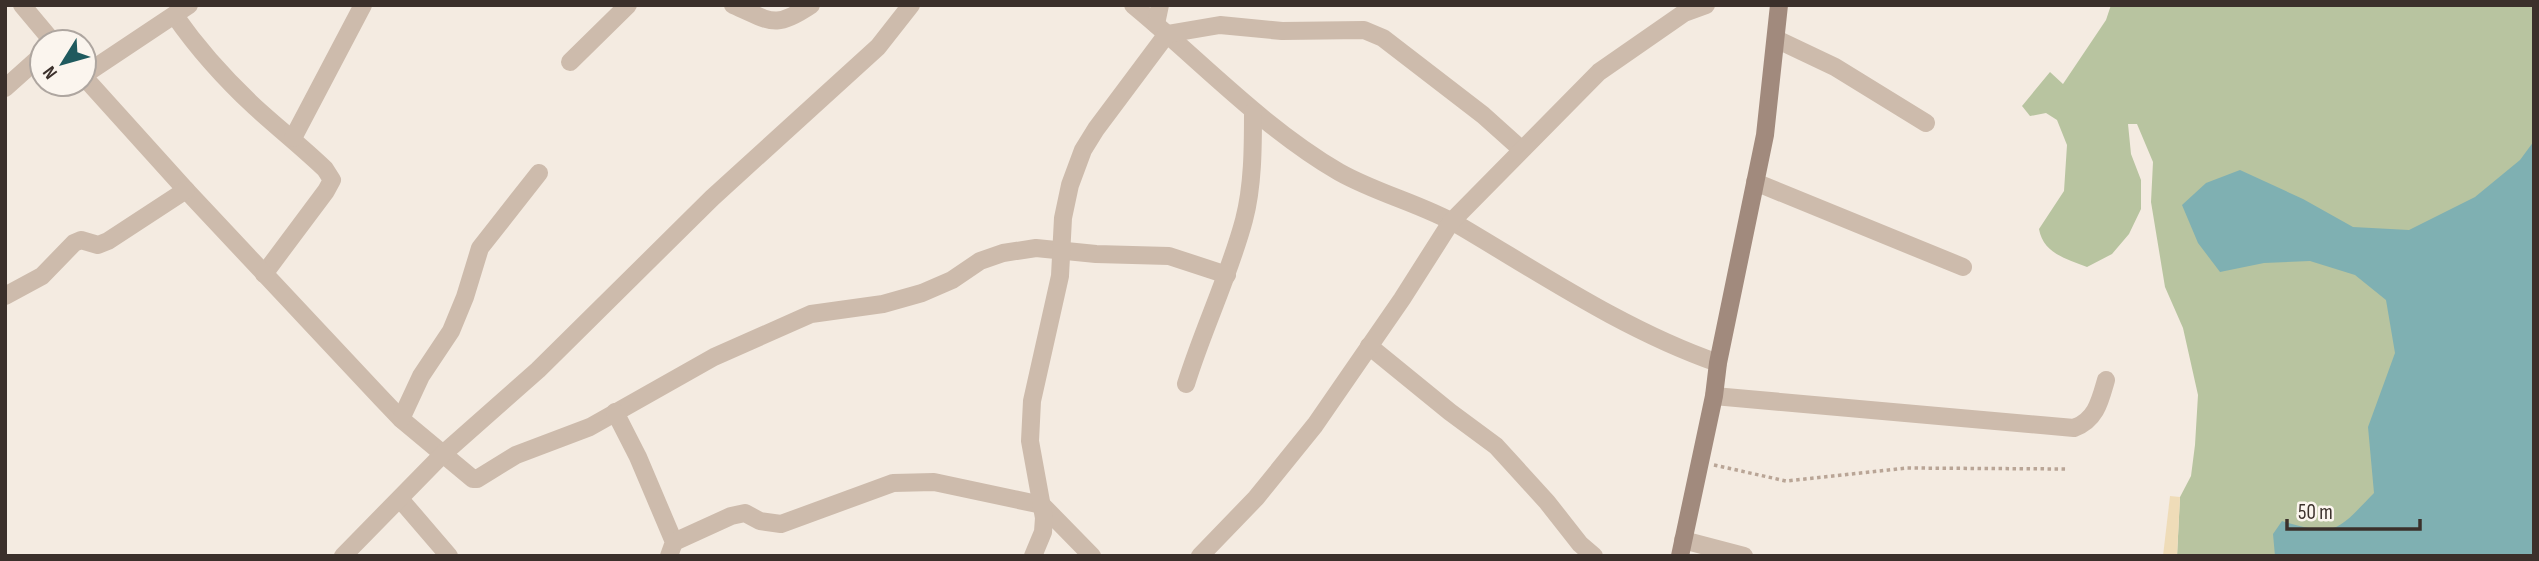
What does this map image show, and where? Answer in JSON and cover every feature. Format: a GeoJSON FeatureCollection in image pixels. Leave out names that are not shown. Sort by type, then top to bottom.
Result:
{"type":"FeatureCollection","features":[{"type":"Feature","properties":{"kind":"main road"},"geometry":{"type":"LineString","coordinates":[[1682,548],[1765,135],[1779,5]]}},
{"type":"Feature","properties":{"kind":"street"},"geometry":{"type":"LineString","coordinates":[[22,5],[41,28]]}},
{"type":"Feature","properties":{"kind":"street"},"geometry":{"type":"LineString","coordinates":[[98,67],[189,5]]}},
{"type":"Feature","properties":{"kind":"street"},"geometry":{"type":"LineString","coordinates":[[293,138],[363,5]]}},
{"type":"Feature","properties":{"kind":"street"},"geometry":{"type":"LineString","coordinates":[[570,62],[628,5]]}},
{"type":"Feature","properties":{"kind":"street"},"geometry":{"type":"LineString","coordinates":[[733,5],[776,22],[789,20],[810,5]]}},
{"type":"Feature","properties":{"kind":"street"},"geometry":{"type":"LineString","coordinates":[[343,556],[443,454],[538,370],[712,198],[878,47],[911,5]]}},
{"type":"Feature","properties":{"kind":"street"},"geometry":{"type":"LineString","coordinates":[[1133,5],[1254,112],[1338,171],[1451,222],[1614,317],[1685,352],[1718,363]]}},
{"type":"Feature","properties":{"kind":"street"},"geometry":{"type":"LineString","coordinates":[[1033,556],[1043,532],[1042,505],[1030,440],[1032,401],[1063,251],[1063,218],[1070,185],[1083,150],[1161,29],[1160,5]]}},
{"type":"Feature","properties":{"kind":"street"},"geometry":{"type":"LineString","coordinates":[[1200,556],[1256,498],[1315,425],[1451,222],[1599,72],[1684,13],[1706,5]]}},
{"type":"Feature","properties":{"kind":"street"},"geometry":{"type":"LineString","coordinates":[[174,16],[219,71],[254,106],[293,138],[325,169],[332,180],[264,274]]}},
{"type":"Feature","properties":{"kind":"street"},"geometry":{"type":"LineString","coordinates":[[1161,29],[1220,25],[1282,31],[1364,30],[1383,38],[1483,115],[1521,149]]}},
{"type":"Feature","properties":{"kind":"street"},"geometry":{"type":"LineString","coordinates":[[1776,39],[1835,67],[1926,123]]}},
{"type":"Feature","properties":{"kind":"street"},"geometry":{"type":"LineString","coordinates":[[5,88],[28,67]]}},
{"type":"Feature","properties":{"kind":"street"},"geometry":{"type":"LineString","coordinates":[[98,92],[186,190],[401,419],[468,477],[477,479],[516,456],[590,426],[714,357],[811,314],[883,304],[922,293],[952,279],[980,261],[1003,253],[1036,248],[1169,256],[1227,275]]}},
{"type":"Feature","properties":{"kind":"street"},"geometry":{"type":"LineString","coordinates":[[1186,384],[1245,219],[1254,112]]}},
{"type":"Feature","properties":{"kind":"street"},"geometry":{"type":"LineString","coordinates":[[401,419],[421,376],[451,331],[466,297],[480,247],[539,173]]}},
{"type":"Feature","properties":{"kind":"street"},"geometry":{"type":"LineString","coordinates":[[1755,182],[1963,267]]}},
{"type":"Feature","properties":{"kind":"street"},"geometry":{"type":"LineString","coordinates":[[5,296],[49,271],[74,243],[81,240],[98,245],[108,241],[186,190]]}},
{"type":"Feature","properties":{"kind":"street"},"geometry":{"type":"LineString","coordinates":[[1369,346],[1496,446],[1547,502],[1580,544],[1594,556]]}},
{"type":"Feature","properties":{"kind":"street"},"geometry":{"type":"LineString","coordinates":[[1714,396],[2074,428],[2086,424],[2099,403],[2106,380]]}},
{"type":"Feature","properties":{"kind":"street"},"geometry":{"type":"LineString","coordinates":[[615,412],[638,457],[671,549],[731,516],[745,513],[760,521],[781,524],[894,484],[934,482],[1042,505],[1092,556]]}},
{"type":"Feature","properties":{"kind":"street"},"geometry":{"type":"LineString","coordinates":[[400,499],[449,556]]}},
{"type":"Feature","properties":{"kind":"street"},"geometry":{"type":"LineString","coordinates":[[1682,548],[1744,556]]}},
{"type":"Feature","properties":{"kind":"path"},"geometry":{"type":"LineString","coordinates":[[1699,462],[1786,481],[1907,468],[2067,469]]}},
{"type":"Feature","properties":{"kind":"green space"},"geometry":{"type":"Polygon","coordinates":[[[2111,5],[2534,5],[2534,556],[2177,556],[2180,497],[2191,476],[2198,395],[2183,328],[2165,287],[2151,202],[2153,162],[2137,124],[2128,124],[2131,154],[2141,180],[2141,209],[2129,234],[2112,254],[2087,267],[2071,261],[2045,244],[2039,229],[2064,191],[2067,145],[2057,120],[2046,113],[2030,116],[2022,106],[2050,72],[2063,84],[2106,20],[2111,5]]]}},
{"type":"Feature","properties":{"kind":"sand"},"geometry":{"type":"Polygon","coordinates":[[[2170,496],[2180,497],[2177,556],[2163,556],[2170,496]]]}},
{"type":"Feature","properties":{"kind":"water"},"geometry":{"type":"Polygon","coordinates":[[[2534,141],[2534,556],[2275,556],[2273,534],[2282,521],[2314,529],[2334,528],[2351,516],[2374,493],[2368,427],[2395,353],[2386,300],[2355,275],[2310,261],[2264,263],[2220,272],[2198,243],[2182,205],[2206,183],[2240,170],[2303,199],[2353,227],[2409,230],[2475,197],[2520,160],[2534,141]]]}}]}
